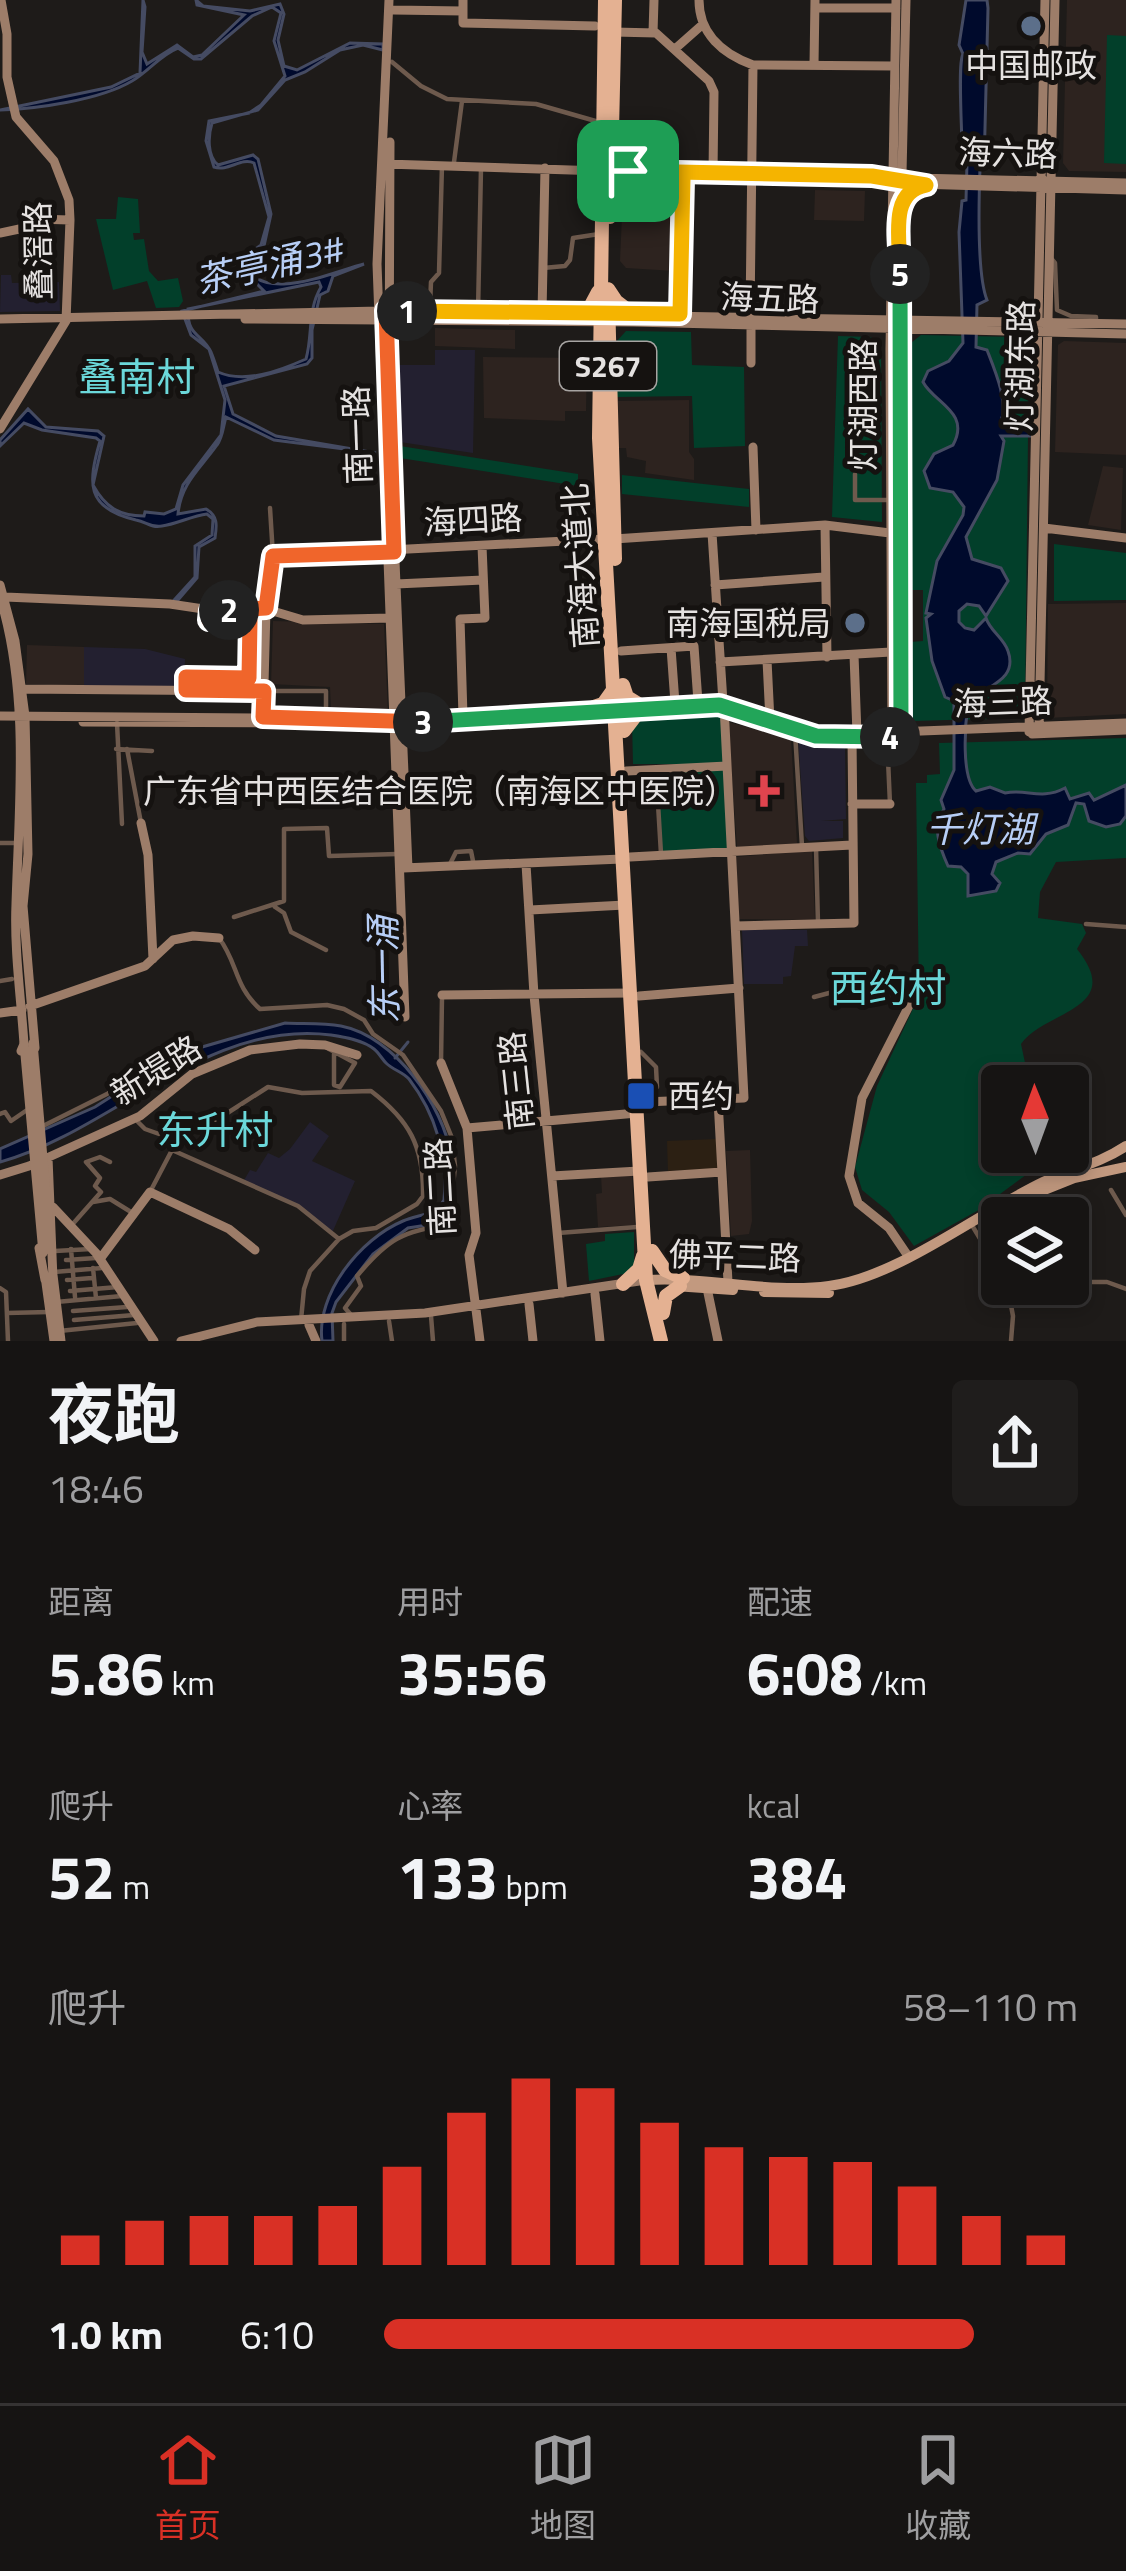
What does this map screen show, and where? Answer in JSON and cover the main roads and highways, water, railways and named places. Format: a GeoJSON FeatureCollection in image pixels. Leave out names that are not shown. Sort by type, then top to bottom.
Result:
{"type":"FeatureCollection","features":[{"type":"Feature","properties":{"kind":"highway","name":"南海大道北"},"geometry":{"type":"LineString","coordinates":[[604,0],[603,340],[609,539],[618,685],[629,708],[620,731],[648,1251],[666,1341]]}},
{"type":"Feature","properties":{"kind":"highway","name":"南海大道北"},"geometry":{"type":"LineString","coordinates":[[604,226],[610,196],[615,0]]}},
{"type":"Feature","properties":{"kind":"highway"},"geometry":{"type":"LineString","coordinates":[[603,288],[633,318],[603,340],[576,318],[603,288]]}},
{"type":"Feature","properties":{"kind":"highway","name":"南海大道北"},"geometry":{"type":"LineString","coordinates":[[609,539],[621,651],[618,685]]}},
{"type":"Feature","properties":{"kind":"highway"},"geometry":{"type":"LineString","coordinates":[[618,685],[629,708],[620,731],[594,709],[618,685]]}},
{"type":"Feature","properties":{"kind":"highway","name":"南海大道北"},"geometry":{"type":"LineString","coordinates":[[620,731],[626,771],[625,905],[641,1052],[640,1107]]}},
{"type":"Feature","properties":{"kind":"highway"},"geometry":{"type":"LineString","coordinates":[[648,1251],[682,1282],[658,1310],[624,1287],[648,1251]]}},
{"type":"Feature","properties":{"kind":"main road","name":"叠滘路"},"geometry":{"type":"LineString","coordinates":[[0,429],[65,319],[70,220],[69,200],[54,161],[13,109],[1,0]]}},
{"type":"Feature","properties":{"kind":"main road"},"geometry":{"type":"LineString","coordinates":[[653,33],[654,0]]}},
{"type":"Feature","properties":{"kind":"main road"},"geometry":{"type":"LineString","coordinates":[[699,0],[702,26],[735,58],[753,65],[894,66]]}},
{"type":"Feature","properties":{"kind":"main road","name":"灯湖西路"},"geometry":{"type":"LineString","coordinates":[[896,719],[891,652],[894,323],[906,0]]}},
{"type":"Feature","properties":{"kind":"main road","name":"灯湖东路"},"geometry":{"type":"LineString","coordinates":[[1045,0],[1047,159]]}},
{"type":"Feature","properties":{"kind":"main road","name":"灯湖东路"},"geometry":{"type":"LineString","coordinates":[[1034,731],[1046,184],[1055,0]]}},
{"type":"Feature","properties":{"kind":"main road"},"geometry":{"type":"LineString","coordinates":[[392,3],[463,6],[463,23],[596,26]]}},
{"type":"Feature","properties":{"kind":"main road","name":"南一路"},"geometry":{"type":"LineString","coordinates":[[385,162],[392,3]]}},
{"type":"Feature","properties":{"kind":"main road","name":"南一路"},"geometry":{"type":"LineString","coordinates":[[392,3],[383,336],[398,721],[397,854],[403,868]]}},
{"type":"Feature","properties":{"kind":"main road"},"geometry":{"type":"LineString","coordinates":[[814,65],[815,4],[896,4]]}},
{"type":"Feature","properties":{"kind":"main road","name":"灯湖西路"},"geometry":{"type":"LineString","coordinates":[[896,4],[898,160]]}},
{"type":"Feature","properties":{"kind":"main road"},"geometry":{"type":"LineString","coordinates":[[676,48],[702,26]]}},
{"type":"Feature","properties":{"kind":"main road"},"geometry":{"type":"LineString","coordinates":[[614,32],[653,33],[710,81],[714,92],[713,173]]}},
{"type":"Feature","properties":{"kind":"main road"},"geometry":{"type":"LineString","coordinates":[[752,363],[753,65]]}},
{"type":"Feature","properties":{"kind":"main road"},"geometry":{"type":"LineString","coordinates":[[610,196],[614,184],[628,174],[615,164],[612,150]]}},
{"type":"Feature","properties":{"kind":"main road"},"geometry":{"type":"LineString","coordinates":[[1047,159],[1075,186],[1046,210],[1020,183],[1047,159]]}},
{"type":"Feature","properties":{"kind":"main road"},"geometry":{"type":"LineString","coordinates":[[898,160],[926,182],[896,202],[872,179],[898,160]]}},
{"type":"Feature","properties":{"kind":"main road"},"geometry":{"type":"LineString","coordinates":[[385,162],[602,169]]}},
{"type":"Feature","properties":{"kind":"main road"},"geometry":{"type":"LineString","coordinates":[[448,164],[602,169]]}},
{"type":"Feature","properties":{"kind":"main road"},"geometry":{"type":"LineString","coordinates":[[542,313],[545,168]]}},
{"type":"Feature","properties":{"kind":"main road","name":"海六路"},"geometry":{"type":"LineString","coordinates":[[628,174],[752,177]]}},
{"type":"Feature","properties":{"kind":"main road","name":"海六路"},"geometry":{"type":"LineString","coordinates":[[628,174],[1126,186]]}},
{"type":"Feature","properties":{"kind":"main road"},"geometry":{"type":"LineString","coordinates":[[680,314],[683,178]]}},
{"type":"Feature","properties":{"kind":"main road","name":"灯湖东路"},"geometry":{"type":"LineString","coordinates":[[1044,301],[1050,256],[1046,210]]}},
{"type":"Feature","properties":{"kind":"main road"},"geometry":{"type":"LineString","coordinates":[[0,233],[24,228],[35,219],[70,220]]}},
{"type":"Feature","properties":{"kind":"main road"},"geometry":{"type":"LineString","coordinates":[[361,315],[383,291],[410,315]]}},
{"type":"Feature","properties":{"kind":"main road"},"geometry":{"type":"LineString","coordinates":[[895,301],[923,324],[894,348],[869,322],[895,301]]}},
{"type":"Feature","properties":{"kind":"main road"},"geometry":{"type":"LineString","coordinates":[[1126,324],[1070,328],[1042,355],[1016,325],[1044,301],[1070,328],[1126,334]]}},
{"type":"Feature","properties":{"kind":"main road"},"geometry":{"type":"LineString","coordinates":[[361,315],[383,336],[410,315],[542,313],[576,318]]}},
{"type":"Feature","properties":{"kind":"main road"},"geometry":{"type":"LineString","coordinates":[[0,321],[680,314],[750,320]]}},
{"type":"Feature","properties":{"kind":"main road","name":"海五路"},"geometry":{"type":"LineString","coordinates":[[633,318],[1070,328]]}},
{"type":"Feature","properties":{"kind":"main road","name":"灯湖东路"},"geometry":{"type":"LineString","coordinates":[[1034,731],[1044,528],[1042,355]]}},
{"type":"Feature","properties":{"kind":"main road"},"geometry":{"type":"LineString","coordinates":[[753,447],[755,530]]}},
{"type":"Feature","properties":{"kind":"main road"},"geometry":{"type":"LineString","coordinates":[[825,525],[827,657]]}},
{"type":"Feature","properties":{"kind":"main road","name":"海四路"},"geometry":{"type":"LineString","coordinates":[[266,608],[273,556],[825,525],[894,533]]}},
{"type":"Feature","properties":{"kind":"main road"},"geometry":{"type":"LineString","coordinates":[[1044,528],[1126,538]]}},
{"type":"Feature","properties":{"kind":"main road"},"geometry":{"type":"LineString","coordinates":[[466,1128],[744,1098],[712,533]]}},
{"type":"Feature","properties":{"kind":"main road","name":"灯湖西路"},"geometry":{"type":"LineString","coordinates":[[892,735],[896,719],[894,533]]}},
{"type":"Feature","properties":{"kind":"main road"},"geometry":{"type":"LineString","coordinates":[[463,716],[460,619],[485,618],[482,546]]}},
{"type":"Feature","properties":{"kind":"main road","name":"南一路"},"geometry":{"type":"LineString","coordinates":[[391,552],[396,584],[403,868]]}},
{"type":"Feature","properties":{"kind":"main road"},"geometry":{"type":"LineString","coordinates":[[716,584],[824,577]]}},
{"type":"Feature","properties":{"kind":"main road"},"geometry":{"type":"LineString","coordinates":[[396,584],[483,580]]}},
{"type":"Feature","properties":{"kind":"main road"},"geometry":{"type":"LineString","coordinates":[[0,585],[21,689],[19,906],[58,1338]]}},
{"type":"Feature","properties":{"kind":"main road"},"geometry":{"type":"LineString","coordinates":[[2,597],[210,610],[266,608],[303,620],[391,618]]}},
{"type":"Feature","properties":{"kind":"main road"},"geometry":{"type":"LineString","coordinates":[[2,597],[21,719],[28,854],[19,906]]}},
{"type":"Feature","properties":{"kind":"main road"},"geometry":{"type":"LineString","coordinates":[[263,720],[266,608]]}},
{"type":"Feature","properties":{"kind":"main road"},"geometry":{"type":"LineString","coordinates":[[621,651],[694,646],[698,702]]}},
{"type":"Feature","properties":{"kind":"main road"},"geometry":{"type":"LineString","coordinates":[[671,648],[675,703]]}},
{"type":"Feature","properties":{"kind":"main road"},"geometry":{"type":"LineString","coordinates":[[720,662],[891,652]]}},
{"type":"Feature","properties":{"kind":"main road"},"geometry":{"type":"LineString","coordinates":[[736,926],[854,923],[854,655]]}},
{"type":"Feature","properties":{"kind":"main road"},"geometry":{"type":"LineString","coordinates":[[767,660],[770,721]]}},
{"type":"Feature","properties":{"kind":"main road"},"geometry":{"type":"LineString","coordinates":[[0,662],[13,662]]}},
{"type":"Feature","properties":{"kind":"main road"},"geometry":{"type":"LineString","coordinates":[[21,689],[264,691]]}},
{"type":"Feature","properties":{"kind":"main road"},"geometry":{"type":"LineString","coordinates":[[173,716],[180,690]]}},
{"type":"Feature","properties":{"kind":"main road","name":"海三路"},"geometry":{"type":"LineString","coordinates":[[84,719],[398,721],[723,704],[795,732],[855,736],[1126,727]]}},
{"type":"Feature","properties":{"kind":"main road","name":"海三路"},"geometry":{"type":"LineString","coordinates":[[629,708],[723,704],[811,732],[855,736]]}},
{"type":"Feature","properties":{"kind":"main road","name":"海三路"},"geometry":{"type":"LineString","coordinates":[[0,719],[173,716],[398,721],[594,709]]}},
{"type":"Feature","properties":{"kind":"main road"},"geometry":{"type":"LineString","coordinates":[[892,735],[896,719],[917,733]]}},
{"type":"Feature","properties":{"kind":"main road","name":"海三路"},"geometry":{"type":"LineString","coordinates":[[892,735],[944,734]]}},
{"type":"Feature","properties":{"kind":"main road"},"geometry":{"type":"LineString","coordinates":[[626,771],[727,766]]}},
{"type":"Feature","properties":{"kind":"main road"},"geometry":{"type":"LineString","coordinates":[[852,804],[890,804]]}},
{"type":"Feature","properties":{"kind":"main road"},"geometry":{"type":"LineString","coordinates":[[142,823],[153,959]]}},
{"type":"Feature","properties":{"kind":"main road"},"geometry":{"type":"LineString","coordinates":[[405,1017],[403,868],[852,845]]}},
{"type":"Feature","properties":{"kind":"main road","name":"南三路"},"geometry":{"type":"LineString","coordinates":[[526,864],[563,1293]]}},
{"type":"Feature","properties":{"kind":"main road"},"geometry":{"type":"LineString","coordinates":[[530,910],[625,905]]}},
{"type":"Feature","properties":{"kind":"main road"},"geometry":{"type":"LineString","coordinates":[[0,907],[19,906]]}},
{"type":"Feature","properties":{"kind":"main road"},"geometry":{"type":"LineString","coordinates":[[0,1013],[146,967],[173,940],[219,938]]}},
{"type":"Feature","properties":{"kind":"main road"},"geometry":{"type":"LineString","coordinates":[[442,995],[740,988]]}},
{"type":"Feature","properties":{"kind":"main road"},"geometry":{"type":"LineString","coordinates":[[908,1256],[889,1228],[858,1203],[849,1176],[862,1098],[913,998]]}},
{"type":"Feature","properties":{"kind":"main road"},"geometry":{"type":"LineString","coordinates":[[28,1044],[42,1109],[27,1110],[21,1050],[28,1044]]}},
{"type":"Feature","properties":{"kind":"main road","name":"新堤路"},"geometry":{"type":"LineString","coordinates":[[0,1178],[135,1119],[192,1074],[250,1050],[285,1044],[325,1045],[357,1055]]}},
{"type":"Feature","properties":{"kind":"main road","name":"南二路"},"geometry":{"type":"LineString","coordinates":[[441,1064],[466,1128],[476,1233],[469,1255],[480,1341]]}},
{"type":"Feature","properties":{"kind":"main road"},"geometry":{"type":"LineString","coordinates":[[718,1100],[728,1282]]}},
{"type":"Feature","properties":{"kind":"main road"},"geometry":{"type":"LineString","coordinates":[[1122,1147],[1120,1158],[1126,1165]]}},
{"type":"Feature","properties":{"kind":"main road","name":"佛平二路"},"geometry":{"type":"LineString","coordinates":[[338,1323],[430,1316],[563,1293],[651,1284],[828,1286],[865,1277],[1043,1182],[1096,1165],[1122,1147]]}},
{"type":"Feature","properties":{"kind":"main road"},"geometry":{"type":"LineString","coordinates":[[50,1251],[51,1158]]}},
{"type":"Feature","properties":{"kind":"main road","name":"佛平二路"},"geometry":{"type":"LineString","coordinates":[[682,1282],[809,1295],[851,1288],[888,1275],[1058,1184],[1126,1165]]}},
{"type":"Feature","properties":{"kind":"main road"},"geometry":{"type":"LineString","coordinates":[[32,1167],[39,1258],[51,1277]]}},
{"type":"Feature","properties":{"kind":"main road"},"geometry":{"type":"LineString","coordinates":[[552,1176],[722,1172]]}},
{"type":"Feature","properties":{"kind":"main road"},"geometry":{"type":"LineString","coordinates":[[98,1260],[150,1192],[229,1229],[255,1250]]}},
{"type":"Feature","properties":{"kind":"main road"},"geometry":{"type":"LineString","coordinates":[[52,1207],[122,1291],[154,1341]]}},
{"type":"Feature","properties":{"kind":"main road","name":"佛平二路"},"geometry":{"type":"LineString","coordinates":[[338,1323],[529,1304],[624,1287]]}},
{"type":"Feature","properties":{"kind":"main road"},"geometry":{"type":"LineString","coordinates":[[707,1288],[718,1341]]}},
{"type":"Feature","properties":{"kind":"main road"},"geometry":{"type":"LineString","coordinates":[[595,1294],[600,1341]]}},
{"type":"Feature","properties":{"kind":"main road"},"geometry":{"type":"LineString","coordinates":[[529,1304],[533,1341]]}},
{"type":"Feature","properties":{"kind":"main road"},"geometry":{"type":"LineString","coordinates":[[182,1341],[256,1322],[338,1323]]}},
{"type":"Feature","properties":{"kind":"main road"},"geometry":{"type":"LineString","coordinates":[[194,1341],[255,1327],[310,1322]]}},
{"type":"Feature","properties":{"kind":"main road"},"geometry":{"type":"LineString","coordinates":[[310,1322],[316,1341]]}},
{"type":"Feature","properties":{"kind":"water"},"geometry":{"type":"Polygon","coordinates":[[[143,0],[142,52],[147,64],[177,45],[193,57],[202,55],[244,15],[197,5],[196,0],[203,6],[250,11],[280,4],[284,14],[278,40],[284,66],[297,70],[350,43],[383,44],[383,50],[363,45],[340,50],[285,80],[258,110],[250,112],[285,76],[274,41],[281,13],[272,7],[252,16],[201,59],[194,59],[178,48],[132,81],[103,93],[0,110],[111,87],[140,73],[143,0]]]}},
{"type":"Feature","properties":{"kind":"water","name":"千灯湖"},"geometry":{"type":"Polygon","coordinates":[[[966,0],[987,0],[988,8],[979,215],[987,300],[977,305],[976,347],[987,350],[997,377],[1001,422],[1032,426],[1032,436],[1001,436],[997,480],[966,537],[972,559],[1001,568],[1008,581],[986,616],[979,606],[967,604],[959,611],[959,622],[974,630],[986,618],[1006,646],[1010,661],[1004,677],[968,704],[968,775],[976,791],[990,787],[1005,793],[1041,794],[1065,788],[1070,799],[1089,793],[1094,800],[1126,785],[1126,816],[1120,824],[1106,827],[1089,821],[1084,804],[1076,803],[1068,825],[1046,834],[1030,854],[1018,853],[996,862],[992,874],[1000,883],[996,891],[968,896],[968,874],[961,867],[948,866],[938,837],[944,809],[941,800],[954,770],[954,701],[945,697],[932,661],[926,618],[931,614],[926,613],[937,561],[964,507],[953,492],[930,488],[924,471],[934,454],[953,445],[957,424],[923,382],[928,371],[949,361],[963,343],[959,232],[967,163],[962,162],[963,54],[959,45],[966,0]]]}},
{"type":"Feature","properties":{"kind":"water"},"geometry":{"type":"Polygon","coordinates":[[[243,114],[212,123],[209,146],[218,165],[253,155],[258,159],[271,214],[264,246],[242,260],[251,274],[264,282],[297,283],[364,264],[333,276],[328,291],[320,295],[312,358],[307,364],[224,386],[233,414],[276,436],[376,453],[274,440],[226,417],[222,435],[219,442],[192,477],[180,503],[178,514],[206,509],[215,518],[216,529],[215,538],[199,547],[197,578],[178,600],[195,577],[195,546],[212,535],[213,519],[207,514],[151,526],[119,515],[99,501],[93,486],[120,512],[164,514],[176,509],[183,485],[221,435],[225,400],[209,350],[218,372],[228,375],[273,372],[306,359],[319,282],[202,306],[264,291],[240,267],[240,260],[261,245],[269,217],[254,163],[214,167],[206,141],[209,121],[243,114]]]}},
{"type":"Feature","properties":{"kind":"water"},"geometry":{"type":"Polygon","coordinates":[[[188,310],[196,334],[208,349],[191,335],[182,311],[188,310]]]}},
{"type":"Feature","properties":{"kind":"water"},"geometry":{"type":"Polygon","coordinates":[[[28,409],[46,427],[98,431],[104,436],[93,484],[100,441],[96,438],[24,423],[0,446],[0,440],[28,409]]]}},
{"type":"Feature","properties":{"kind":"water"},"geometry":{"type":"Polygon","coordinates":[[[285,1023],[341,1026],[380,1044],[427,1096],[451,1156],[447,1222],[408,1228],[373,1254],[336,1302],[333,1341],[322,1341],[322,1323],[344,1270],[387,1229],[431,1212],[444,1200],[442,1152],[433,1121],[409,1079],[370,1046],[331,1035],[286,1035],[242,1044],[201,1060],[42,1147],[0,1162],[0,1149],[95,1107],[178,1054],[285,1023]]]}},
{"type":"Feature","properties":{"kind":"waterway","name":"东一涌"},"geometry":{"type":"LineString","coordinates":[[395,1058],[408,1042]]}},
{"type":"Feature","properties":{"kind":"place","name":"中国邮政"},"geometry":{"type":"Point","coordinates":[1031,26]}},
{"type":"Feature","properties":{"kind":"place","name":"南海国税局"},"geometry":{"type":"Point","coordinates":[855,623]}},
{"type":"Feature","properties":{"kind":"place","name":"广东省中西医结合医院（南海区中医院）"},"geometry":{"type":"Point","coordinates":[764,791]}},
{"type":"Feature","properties":{"kind":"place","name":"西约"},"geometry":{"type":"Point","coordinates":[641,1096]}},
{"type":"Feature","properties":{"kind":"district","name":"叠南村"},"geometry":{"type":"Point","coordinates":[137,376]}},
{"type":"Feature","properties":{"kind":"district","name":"西约村"},"geometry":{"type":"Point","coordinates":[888,987]}},
{"type":"Feature","properties":{"kind":"district","name":"东升村"},"geometry":{"type":"Point","coordinates":[215,1129]}},
{"type":"Feature","properties":{"kind":"water label","name":"茶亭涌3#"},"geometry":{"type":"Point","coordinates":[268,264]}}]}
